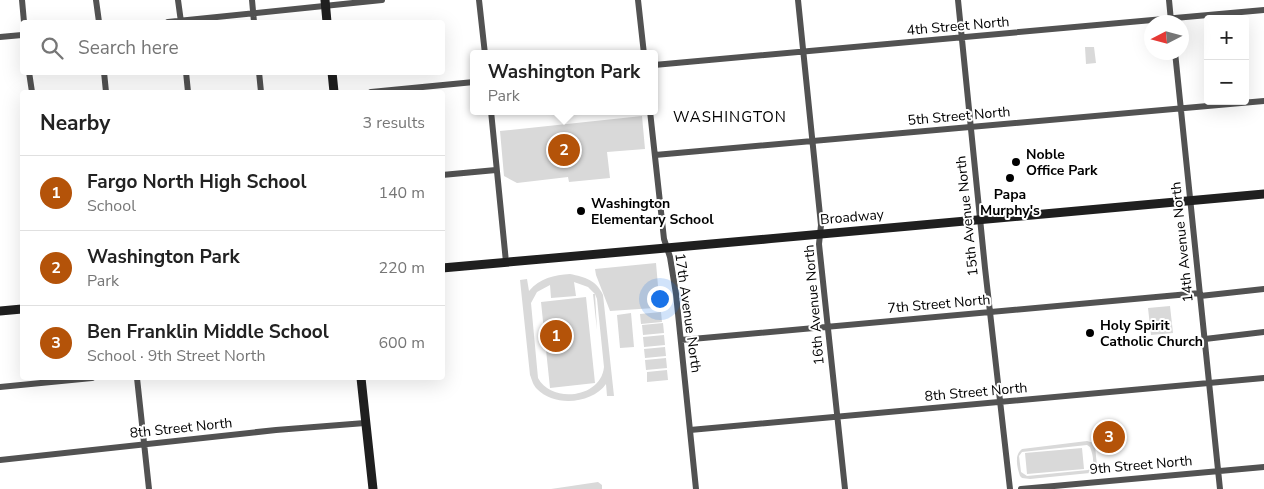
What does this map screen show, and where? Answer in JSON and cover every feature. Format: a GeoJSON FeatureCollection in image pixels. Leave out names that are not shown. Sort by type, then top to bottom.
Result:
{"type":"FeatureCollection","features":[{"type":"Feature","properties":{"kind":"street"},"geometry":{"type":"LineString","coordinates":[[22,0],[24,20]]}},
{"type":"Feature","properties":{"kind":"street"},"geometry":{"type":"LineString","coordinates":[[96,0],[99,20]]}},
{"type":"Feature","properties":{"kind":"street"},"geometry":{"type":"LineString","coordinates":[[178,0],[181,20]]}},
{"type":"Feature","properties":{"kind":"street"},"geometry":{"type":"LineString","coordinates":[[252,0],[254,20]]}},
{"type":"Feature","properties":{"kind":"street"},"geometry":{"type":"LineString","coordinates":[[199,20],[325,3],[382,0]]}},
{"type":"Feature","properties":{"kind":"street"},"geometry":{"type":"LineString","coordinates":[[479,0],[485,50]]}},
{"type":"Feature","properties":{"kind":"street"},"geometry":{"type":"LineString","coordinates":[[638,0],[644,50]]}},
{"type":"Feature","properties":{"kind":"street","name":"16th Avenue North"},"geometry":{"type":"LineString","coordinates":[[798,0],[821,225],[819,244],[845,489]]}},
{"type":"Feature","properties":{"kind":"street","name":"15th Avenue North"},"geometry":{"type":"LineString","coordinates":[[958,0],[1010,489]]}},
{"type":"Feature","properties":{"kind":"street"},"geometry":{"type":"LineString","coordinates":[[1169,0],[1170,15]]}},
{"type":"Feature","properties":{"kind":"street"},"geometry":{"type":"LineString","coordinates":[[325,3],[327,20]]}},
{"type":"Feature","properties":{"kind":"street","name":"4th Street North"},"geometry":{"type":"LineString","coordinates":[[1189,19],[1264,10]]}},
{"type":"Feature","properties":{"kind":"street","name":"4th Street North"},"geometry":{"type":"LineString","coordinates":[[658,65],[1144,23]]}},
{"type":"Feature","properties":{"kind":"street"},"geometry":{"type":"LineString","coordinates":[[0,37],[20,35]]}},
{"type":"Feature","properties":{"kind":"street","name":"14th Avenue North"},"geometry":{"type":"LineString","coordinates":[[1176,60],[1220,489]]}},
{"type":"Feature","properties":{"kind":"street"},"geometry":{"type":"LineString","coordinates":[[30,75],[32,90]]}},
{"type":"Feature","properties":{"kind":"street"},"geometry":{"type":"LineString","coordinates":[[104,75],[106,90]]}},
{"type":"Feature","properties":{"kind":"street"},"geometry":{"type":"LineString","coordinates":[[186,75],[188,90]]}},
{"type":"Feature","properties":{"kind":"street"},"geometry":{"type":"LineString","coordinates":[[259,75],[261,90]]}},
{"type":"Feature","properties":{"kind":"street"},"geometry":{"type":"LineString","coordinates":[[332,75],[334,90]]}},
{"type":"Feature","properties":{"kind":"street"},"geometry":{"type":"LineString","coordinates":[[392,90],[470,82]]}},
{"type":"Feature","properties":{"kind":"street","name":"5th Street North"},"geometry":{"type":"LineString","coordinates":[[655,155],[1264,101]]}},
{"type":"Feature","properties":{"kind":"street"},"geometry":{"type":"LineString","coordinates":[[491,115],[506,262]]}},
{"type":"Feature","properties":{"kind":"street","name":"17th Avenue North"},"geometry":{"type":"LineString","coordinates":[[650,115],[664,239],[670,257],[676,294],[696,489]]}},
{"type":"Feature","properties":{"kind":"street"},"geometry":{"type":"LineString","coordinates":[[445,175],[496,170]]}},
{"type":"Feature","properties":{"kind":"street","name":"Broadway"},"geometry":{"type":"LineString","coordinates":[[445,268],[821,233],[981,221],[1264,194]]}},
{"type":"Feature","properties":{"kind":"street","name":"7th Street North"},"geometry":{"type":"LineString","coordinates":[[680,340],[1264,290]]}},
{"type":"Feature","properties":{"kind":"street"},"geometry":{"type":"LineString","coordinates":[[0,311],[20,309]]}},
{"type":"Feature","properties":{"kind":"street"},"geometry":{"type":"LineString","coordinates":[[1204,339],[1264,332]]}},
{"type":"Feature","properties":{"kind":"street","name":"8th Street North"},"geometry":{"type":"LineString","coordinates":[[690,430],[1264,378]]}},
{"type":"Feature","properties":{"kind":"street"},"geometry":{"type":"LineString","coordinates":[[0,387],[72,380]]}},
{"type":"Feature","properties":{"kind":"street"},"geometry":{"type":"LineString","coordinates":[[137,380],[149,489]]}},
{"type":"Feature","properties":{"kind":"street"},"geometry":{"type":"LineString","coordinates":[[360,380],[373,489]]}},
{"type":"Feature","properties":{"kind":"street","name":"8th Street North"},"geometry":{"type":"LineString","coordinates":[[0,460],[276,430],[365,423]]}},
{"type":"Feature","properties":{"kind":"street","name":"9th Street North"},"geometry":{"type":"LineString","coordinates":[[1021,489],[1264,467]]}},
{"type":"Feature","properties":{"kind":"shaded area"},"geometry":{"type":"Polygon","coordinates":[[[1085,47],[1094,47],[1096,63],[1086,64],[1085,47]]]}},
{"type":"Feature","properties":{"kind":"shaded area"},"geometry":{"type":"Polygon","coordinates":[[[642,116],[645,149],[607,152],[610,178],[569,182],[568,177],[517,183],[504,176],[500,131],[642,116]]]}},
{"type":"Feature","properties":{"kind":"shaded area"},"geometry":{"type":"Polygon","coordinates":[[[656,263],[660,309],[610,311],[595,269],[656,263]]]}},
{"type":"Feature","properties":{"kind":"shaded area"},"geometry":{"type":"Polygon","coordinates":[[[570,274],[590,280],[603,295],[614,396],[607,396],[606,384],[592,396],[582,399],[563,401],[553,399],[544,395],[534,386],[530,375],[520,280],[527,279],[529,291],[543,280],[553,276],[570,274]],[[574,282],[576,296],[551,298],[550,285],[537,292],[531,303],[538,378],[554,392],[575,394],[585,391],[601,377],[604,367],[597,299],[588,287],[574,282]]]}},
{"type":"Feature","properties":{"kind":"shaded area"},"geometry":{"type":"Polygon","coordinates":[[[593,294],[595,294],[597,330],[593,294]]]}},
{"type":"Feature","properties":{"kind":"shaded area"},"geometry":{"type":"Polygon","coordinates":[[[586,297],[595,383],[550,388],[541,302],[586,297]]]}},
{"type":"Feature","properties":{"kind":"shaded area"},"geometry":{"type":"Polygon","coordinates":[[[1170,306],[1173,333],[1151,335],[1148,308],[1170,306]]]}},
{"type":"Feature","properties":{"kind":"shaded area"},"geometry":{"type":"Polygon","coordinates":[[[661,312],[662,322],[641,324],[640,314],[661,312]]]}},
{"type":"Feature","properties":{"kind":"shaded area"},"geometry":{"type":"Polygon","coordinates":[[[631,313],[634,347],[620,348],[617,315],[631,313]]]}},
{"type":"Feature","properties":{"kind":"shaded area"},"geometry":{"type":"Polygon","coordinates":[[[663,323],[664,333],[643,335],[642,325],[663,323]]]}},
{"type":"Feature","properties":{"kind":"shaded area"},"geometry":{"type":"Polygon","coordinates":[[[664,335],[665,345],[644,347],[643,337],[664,335]]]}},
{"type":"Feature","properties":{"kind":"shaded area"},"geometry":{"type":"Polygon","coordinates":[[[665,347],[666,356],[645,358],[644,349],[665,347]]]}},
{"type":"Feature","properties":{"kind":"shaded area"},"geometry":{"type":"Polygon","coordinates":[[[666,358],[667,368],[646,370],[645,360],[666,358]]]}},
{"type":"Feature","properties":{"kind":"shaded area"},"geometry":{"type":"Polygon","coordinates":[[[667,370],[668,380],[647,382],[647,372],[667,370]]]}},
{"type":"Feature","properties":{"kind":"shaded area"},"geometry":{"type":"Polygon","coordinates":[[[1087,441],[1094,443],[1097,466],[1090,473],[1030,479],[1022,478],[1017,461],[1018,454],[1022,449],[1087,441]],[[1087,445],[1022,452],[1019,456],[1021,472],[1027,476],[1088,470],[1093,463],[1090,447],[1087,445]]]}},
{"type":"Feature","properties":{"kind":"shaded area"},"geometry":{"type":"Polygon","coordinates":[[[1082,448],[1084,469],[1027,474],[1025,453],[1082,448]]]}},
{"type":"Feature","properties":{"kind":"shaded area"},"geometry":{"type":"Polygon","coordinates":[[[598,482],[602,485],[602,489],[551,489],[598,482]]]}},
{"type":"Feature","properties":{"kind":"place","name":"Washington Park"},"geometry":{"type":"Point","coordinates":[564,150]}},
{"type":"Feature","properties":{"kind":"place","name":"Noble Office Park"},"geometry":{"type":"Point","coordinates":[1016,162]}},
{"type":"Feature","properties":{"kind":"place","name":"Papa Murphy's"},"geometry":{"type":"Point","coordinates":[1010,178]}},
{"type":"Feature","properties":{"kind":"place","name":"Washington Elementary School"},"geometry":{"type":"Point","coordinates":[581,211]}},
{"type":"Feature","properties":{"kind":"place","name":"Holy Spirit Catholic Church"},"geometry":{"type":"Point","coordinates":[1090,333]}},
{"type":"Feature","properties":{"kind":"place","name":"Fargo North High School"},"geometry":{"type":"Point","coordinates":[556,336]}},
{"type":"Feature","properties":{"kind":"place","name":"Ben Franklin Middle School"},"geometry":{"type":"Point","coordinates":[1109,437]}},
{"type":"Feature","properties":{"kind":"district","name":"WASHINGTON"},"geometry":{"type":"Point","coordinates":[730,117]}}]}
